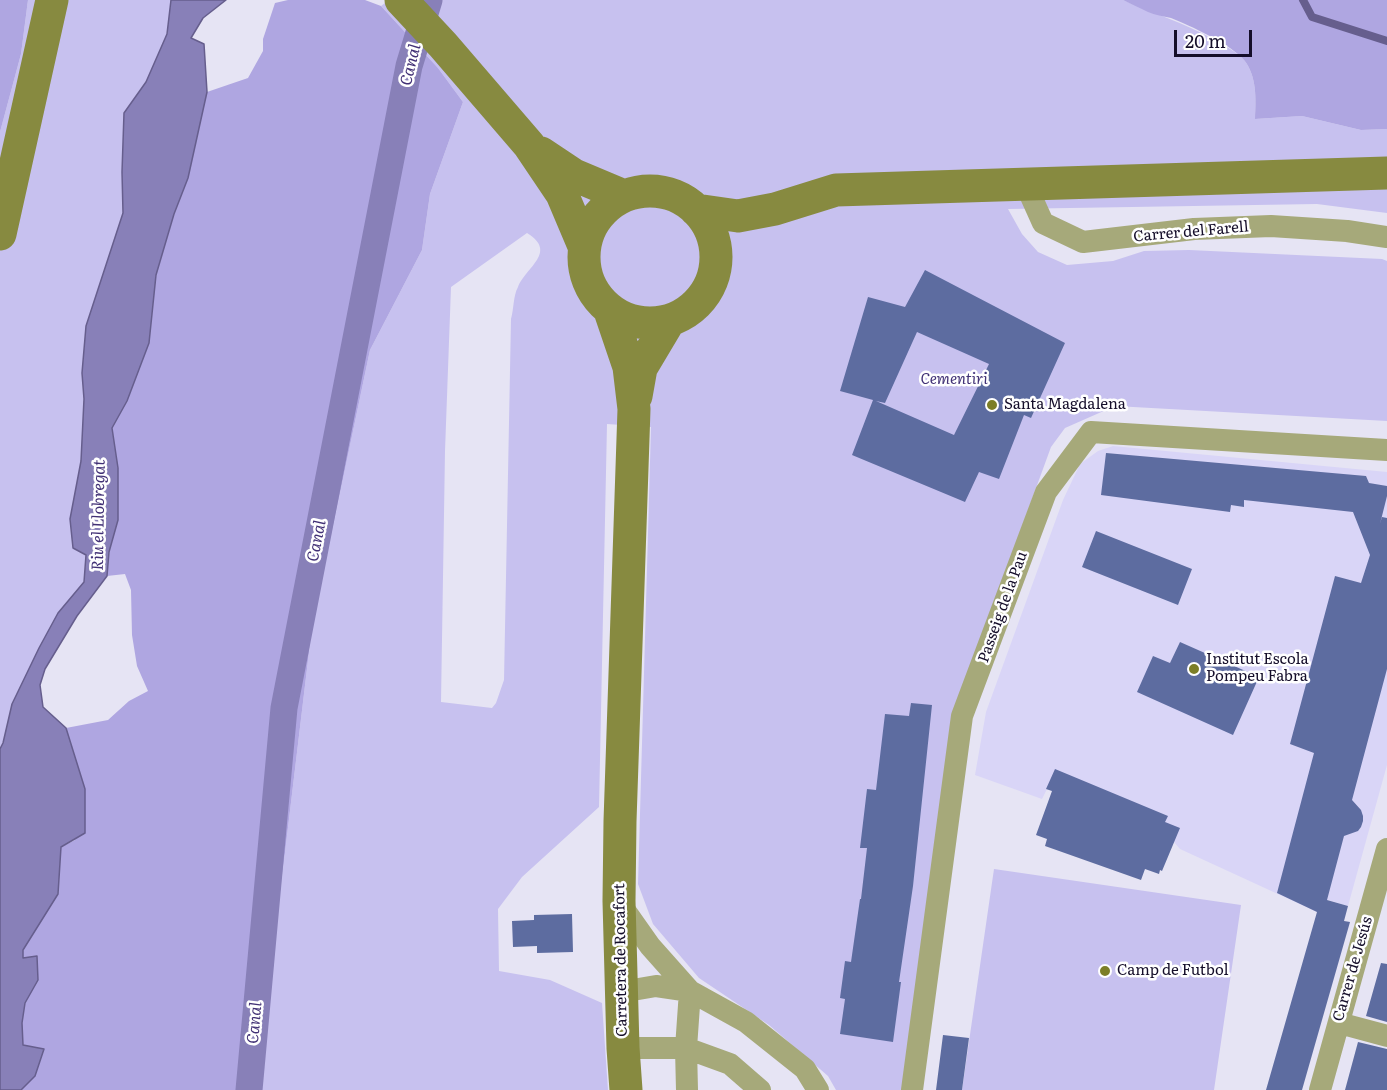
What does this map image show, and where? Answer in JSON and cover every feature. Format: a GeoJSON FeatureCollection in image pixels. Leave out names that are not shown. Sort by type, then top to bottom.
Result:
{"type":"FeatureCollection","features":[{"type":"Feature","properties":{"kind":"street"},"geometry":{"type":"LineString","coordinates":[[0,234],[52,0]]}},
{"type":"Feature","properties":{"kind":"street"},"geometry":{"type":"LineString","coordinates":[[401,0],[529,145],[561,194],[584,246]]}},
{"type":"Feature","properties":{"kind":"street"},"geometry":{"type":"LineString","coordinates":[[529,145],[574,175],[624,196]]}},
{"type":"Feature","properties":{"kind":"street"},"geometry":{"type":"LineString","coordinates":[[696,210],[738,216],[775,209],[836,190],[1387,173]]}},
{"type":"Feature","properties":{"kind":"street","name":"Carrer del Farell"},"geometry":{"type":"LineString","coordinates":[[1025,183],[1043,223],[1083,242],[1194,229],[1271,226],[1347,231],[1387,237]]}},
{"type":"Feature","properties":{"kind":"street"},"geometry":{"type":"LineString","coordinates":[[715,271],[715,244],[705,220],[682,200],[666,194],[645,191],[624,196],[608,206],[595,220],[584,246],[584,264],[588,282],[601,303],[610,311],[633,321],[657,323],[669,321],[690,310],[699,302],[706,293],[715,271],[743,233],[775,209]]}},
{"type":"Feature","properties":{"kind":"street"},"geometry":{"type":"LineString","coordinates":[[610,311],[629,367],[634,409]]}},
{"type":"Feature","properties":{"kind":"street"},"geometry":{"type":"LineString","coordinates":[[634,409],[641,368],[669,321]]}},
{"type":"Feature","properties":{"kind":"street","name":"Carretera de Rocafort"},"geometry":{"type":"LineString","coordinates":[[626,1090],[619,901],[634,409]]}},
{"type":"Feature","properties":{"kind":"street","name":"Passeig de la Pau"},"geometry":{"type":"LineString","coordinates":[[912,1090],[962,716],[1046,492],[1091,432],[1387,450]]}},
{"type":"Feature","properties":{"kind":"street","name":"Carrer de Jesús"},"geometry":{"type":"LineString","coordinates":[[1320,1090],[1387,849]]}},
{"type":"Feature","properties":{"kind":"street"},"geometry":{"type":"LineString","coordinates":[[619,901],[650,946],[690,991],[746,1022],[805,1069],[818,1090]]}},
{"type":"Feature","properties":{"kind":"street"},"geometry":{"type":"LineString","coordinates":[[621,992],[656,986],[690,991]]}},
{"type":"Feature","properties":{"kind":"street"},"geometry":{"type":"LineString","coordinates":[[687,1090],[686,1048],[690,991]]}},
{"type":"Feature","properties":{"kind":"street"},"geometry":{"type":"LineString","coordinates":[[1338,1023],[1387,1036]]}},
{"type":"Feature","properties":{"kind":"street"},"geometry":{"type":"LineString","coordinates":[[623,1048],[686,1048],[730,1064],[760,1090]]}},
{"type":"Feature","properties":{"kind":"shaded area"},"geometry":{"type":"Polygon","coordinates":[[[0,0],[28,0],[21,54],[0,132],[0,0]]]}},
{"type":"Feature","properties":{"kind":"shaded area"},"geometry":{"type":"Polygon","coordinates":[[[288,0],[365,0],[381,6],[438,68],[463,102],[430,194],[422,250],[370,350],[312,627],[278,911],[262,1090],[21,1090],[35,1076],[44,1049],[22,1045],[25,1003],[38,980],[37,956],[22,959],[23,949],[58,894],[61,847],[75,840],[85,789],[66,728],[108,720],[129,701],[148,691],[137,666],[132,635],[131,590],[125,574],[107,576],[109,552],[118,520],[118,468],[112,428],[127,401],[149,343],[156,275],[174,214],[188,178],[207,92],[248,78],[263,51],[263,39],[275,3],[288,0]]]}},
{"type":"Feature","properties":{"kind":"shaded area"},"geometry":{"type":"Polygon","coordinates":[[[1123,0],[1387,0],[1387,129],[1361,130],[1302,116],[1255,119],[1253,80],[1248,66],[1238,54],[1188,25],[1148,12],[1123,0]]]}},
{"type":"Feature","properties":{"kind":"shaded area","name":"Institut Escola Pompeu Fabra"},"geometry":{"type":"Polygon","coordinates":[[[1113,446],[1387,472],[1387,765],[1348,906],[1321,898],[1317,912],[1180,849],[1174,842],[1047,789],[1042,799],[975,775],[986,712],[1063,500],[1080,464],[1098,451],[1113,446]]]}},
{"type":"Feature","properties":{"kind":"green space"},"geometry":{"type":"Polygon","coordinates":[[[28,0],[171,0],[167,34],[146,82],[124,113],[123,213],[86,326],[82,373],[84,399],[81,461],[70,519],[86,555],[84,582],[58,613],[39,648],[12,704],[0,749],[0,132],[21,54],[28,0]]]}},
{"type":"Feature","properties":{"kind":"green space"},"geometry":{"type":"Polygon","coordinates":[[[389,0],[1123,0],[1202,33],[1241,57],[1248,66],[1253,80],[1255,119],[1302,116],[1361,130],[1387,129],[1387,213],[1317,204],[1008,209],[1022,234],[1038,252],[1067,265],[1113,261],[1144,251],[1189,250],[1387,261],[1387,421],[1115,406],[1065,428],[1051,447],[956,707],[903,1090],[836,1090],[828,1076],[769,1025],[699,978],[653,924],[638,884],[651,427],[607,424],[599,807],[522,877],[498,909],[499,971],[550,980],[602,1003],[608,1090],[262,1090],[278,911],[312,627],[370,350],[422,250],[430,194],[463,102],[438,68],[381,6],[389,0]],[[527,233],[451,287],[445,451],[441,702],[492,708],[504,680],[511,319],[516,291],[540,253],[536,240],[527,233]]]}},
{"type":"Feature","properties":{"kind":"green space","name":"Camp de Futbol"},"geometry":{"type":"Polygon","coordinates":[[[994,869],[1241,905],[1214,1090],[962,1090],[994,869]]]}},
{"type":"Feature","properties":{"kind":"water","name":"Riu el Llobregat"},"geometry":{"type":"Polygon","coordinates":[[[171,0],[226,0],[203,18],[191,38],[204,44],[207,92],[188,178],[174,214],[156,275],[149,343],[127,401],[112,428],[118,468],[118,520],[109,552],[107,576],[77,616],[45,669],[40,685],[43,707],[66,728],[85,789],[85,833],[61,847],[58,894],[23,950],[23,958],[37,956],[38,980],[25,1003],[22,1023],[23,1045],[44,1049],[35,1076],[21,1090],[0,1090],[0,749],[12,704],[39,648],[58,613],[84,582],[86,555],[73,548],[70,519],[81,461],[84,399],[82,373],[86,326],[123,213],[124,113],[146,82],[167,34],[171,0]]]}},
{"type":"Feature","properties":{"kind":"building","name":"Cementiri"},"geometry":{"type":"Polygon","coordinates":[[[925,270],[1065,343],[1031,418],[1024,415],[999,479],[979,472],[965,502],[852,455],[873,400],[840,391],[868,297],[905,307],[925,270]],[[917,332],[885,403],[876,401],[954,435],[989,364],[917,332]]]}},
{"type":"Feature","properties":{"kind":"building"},"geometry":{"type":"Polygon","coordinates":[[[1106,453],[1366,476],[1369,483],[1387,486],[1387,496],[1380,524],[1382,517],[1387,518],[1387,669],[1352,800],[1361,810],[1363,821],[1358,831],[1344,836],[1327,900],[1348,906],[1344,921],[1350,922],[1302,1090],[1266,1090],[1317,912],[1277,893],[1314,753],[1290,744],[1335,576],[1361,583],[1370,555],[1353,512],[1244,500],[1244,507],[1231,505],[1230,512],[1101,495],[1106,453]]]}},
{"type":"Feature","properties":{"kind":"building"},"geometry":{"type":"Polygon","coordinates":[[[1096,531],[1192,569],[1178,605],[1082,567],[1096,531]]]}},
{"type":"Feature","properties":{"kind":"building"},"geometry":{"type":"Polygon","coordinates":[[[1180,642],[1259,677],[1233,735],[1137,692],[1153,656],[1170,663],[1180,642]]]}},
{"type":"Feature","properties":{"kind":"building"},"geometry":{"type":"Polygon","coordinates":[[[911,703],[932,705],[913,886],[893,1042],[840,1034],[845,999],[840,998],[845,961],[851,962],[861,899],[867,848],[860,848],[867,789],[876,790],[885,714],[909,716],[911,703]]]}},
{"type":"Feature","properties":{"kind":"building"},"geometry":{"type":"Polygon","coordinates":[[[1055,769],[1168,816],[1165,822],[1180,828],[1162,871],[1160,870],[1159,874],[1145,869],[1141,880],[1045,846],[1047,839],[1036,835],[1052,791],[1046,789],[1055,769]]]}},
{"type":"Feature","properties":{"kind":"building"},"geometry":{"type":"Polygon","coordinates":[[[572,914],[573,952],[537,953],[537,946],[513,947],[512,921],[534,920],[534,915],[572,914]]]}},
{"type":"Feature","properties":{"kind":"building"},"geometry":{"type":"Polygon","coordinates":[[[1381,963],[1387,964],[1387,1022],[1366,1016],[1381,963]]]}},
{"type":"Feature","properties":{"kind":"building"},"geometry":{"type":"Polygon","coordinates":[[[943,1035],[969,1038],[962,1090],[936,1090],[943,1035]]]}},
{"type":"Feature","properties":{"kind":"building"},"geometry":{"type":"Polygon","coordinates":[[[1358,1042],[1387,1049],[1387,1090],[1345,1090],[1358,1042]]]}},
{"type":"Feature","properties":{"kind":"waterway","name":"Canal"},"geometry":{"type":"LineString","coordinates":[[249,1090],[284,708],[409,66],[429,0]]}},
{"type":"Feature","properties":{"kind":"waterway"},"geometry":{"type":"LineString","coordinates":[[1303,0],[1312,17],[1387,41]]}},
{"type":"Feature","properties":{"kind":"place","name":"Santa Magdalena"},"geometry":{"type":"Point","coordinates":[992,405]}},
{"type":"Feature","properties":{"kind":"place","name":"Institut Escola Pompeu Fabra"},"geometry":{"type":"Point","coordinates":[1194,669]}},
{"type":"Feature","properties":{"kind":"place","name":"Camp de Futbol"},"geometry":{"type":"Point","coordinates":[1105,971]}}]}
